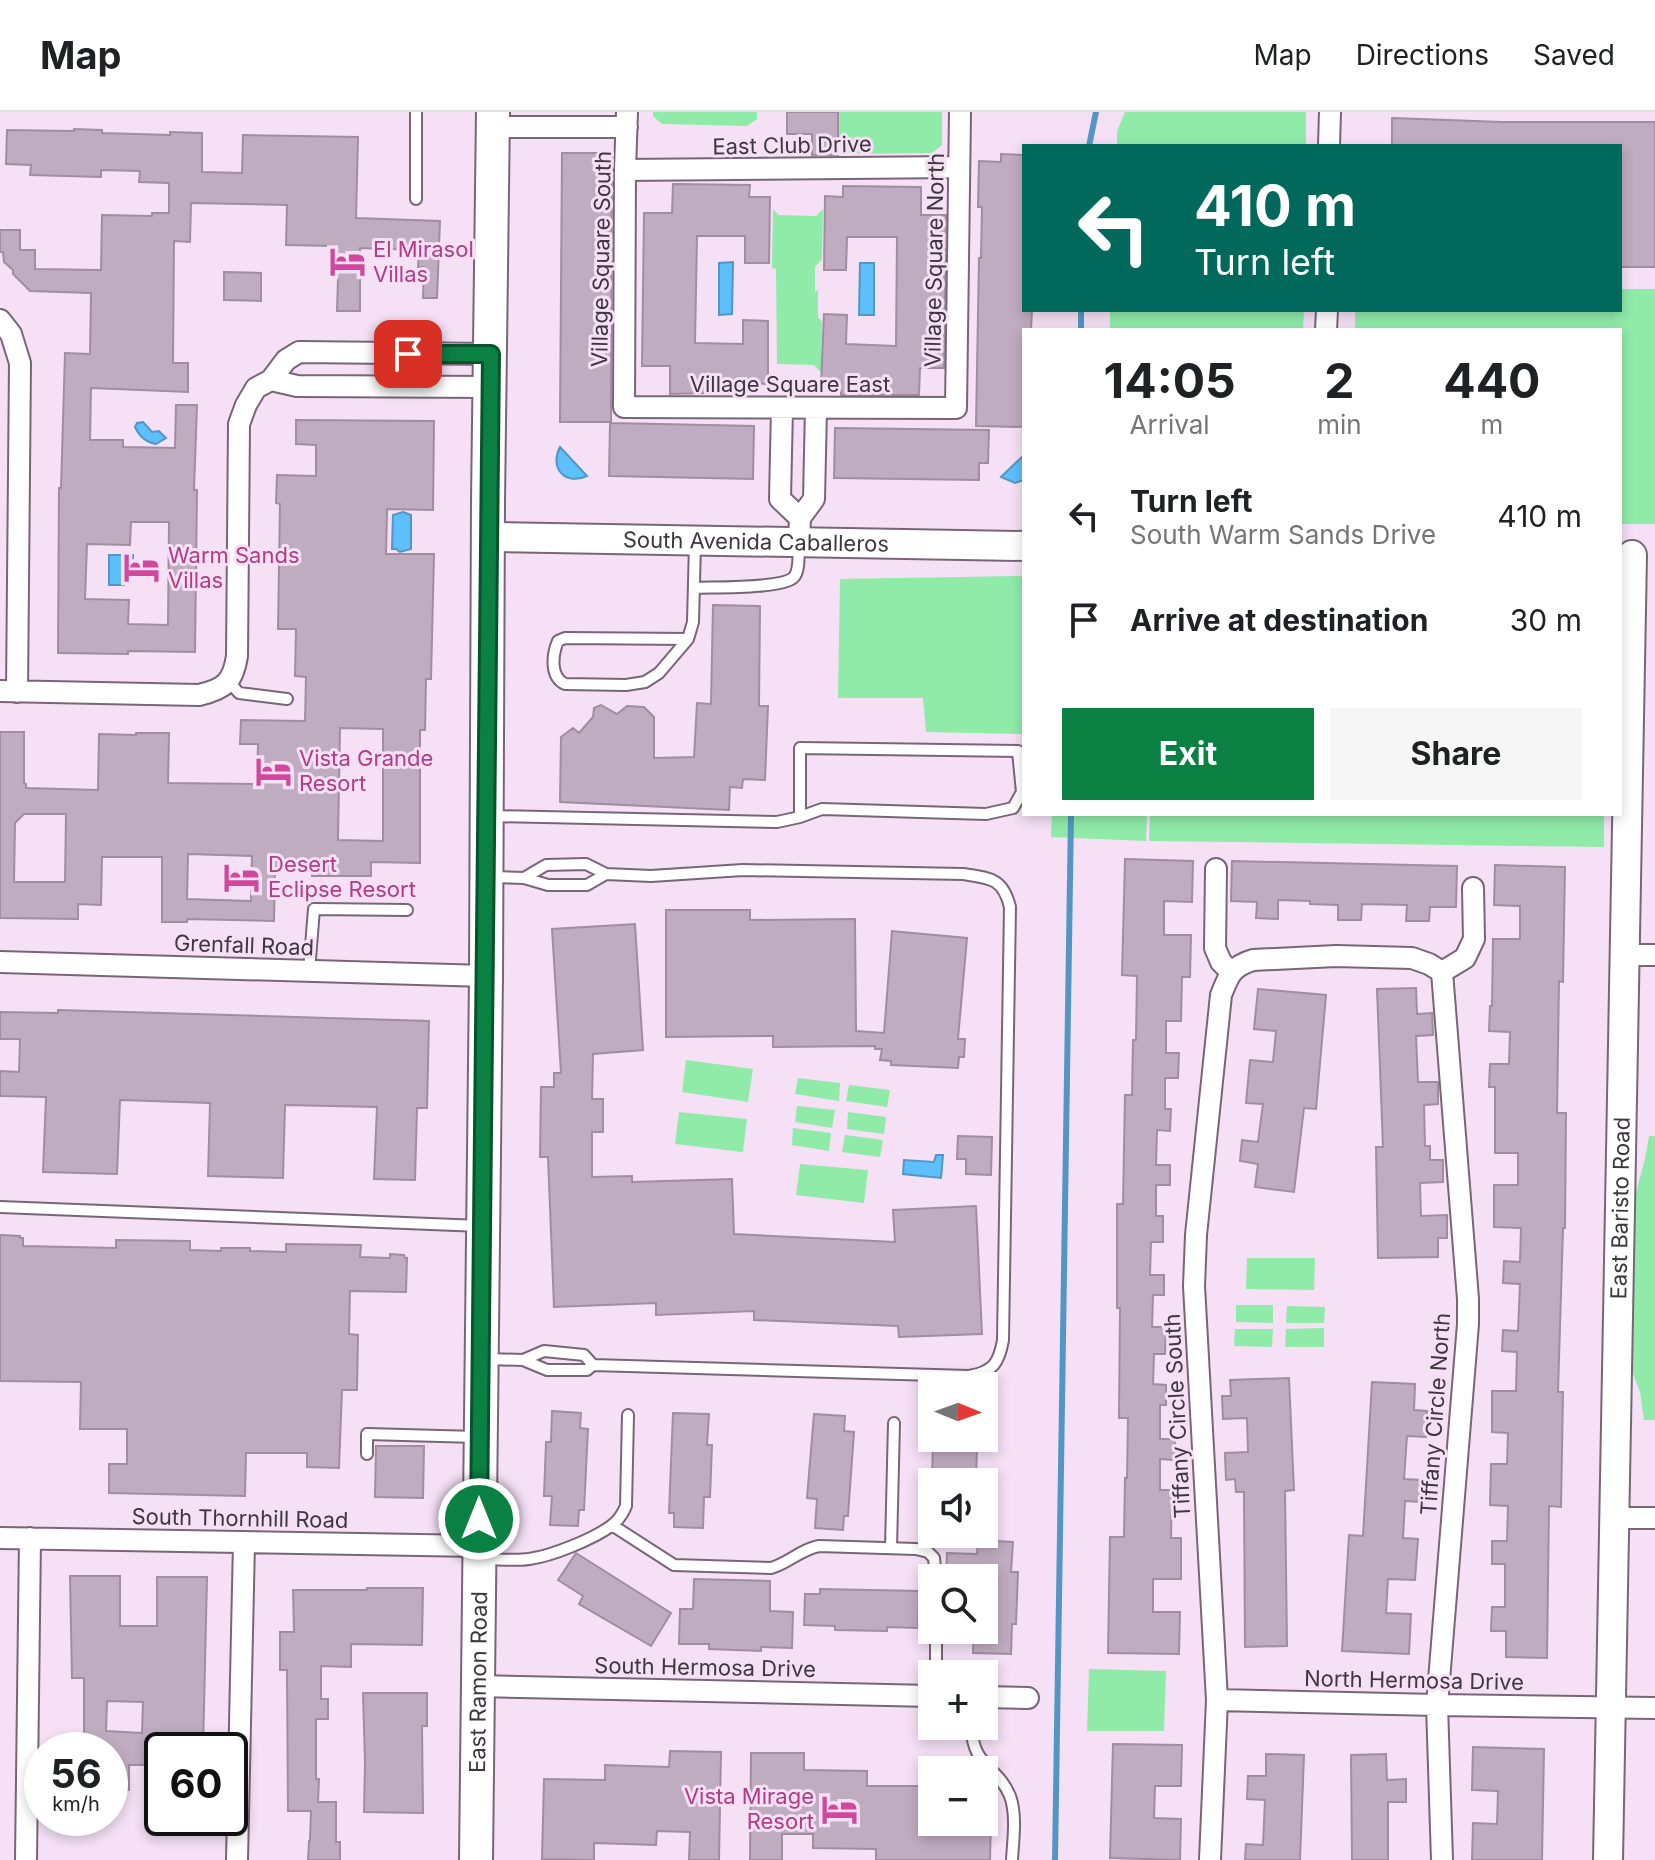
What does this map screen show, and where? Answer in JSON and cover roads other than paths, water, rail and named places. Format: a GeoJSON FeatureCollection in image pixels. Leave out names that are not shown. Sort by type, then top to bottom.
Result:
{"type":"FeatureCollection","features":[{"type":"Feature","properties":{"kind":"main road","name":"East Ramon Road"},"geometry":{"type":"LineString","coordinates":[[476,1860],[493,119]]}},
{"type":"Feature","properties":{"kind":"street","name":"Village Square North"},"geometry":{"type":"LineString","coordinates":[[956,408],[960,112]]}},
{"type":"Feature","properties":{"kind":"street"},"geometry":{"type":"LineString","coordinates":[[1329,144],[1330,112]]}},
{"type":"Feature","properties":{"kind":"street"},"geometry":{"type":"LineString","coordinates":[[493,119],[627,120]]}},
{"type":"Feature","properties":{"kind":"street","name":"Village Square South"},"geometry":{"type":"LineString","coordinates":[[624,407],[627,120]]}},
{"type":"Feature","properties":{"kind":"street","name":"East Club Drive"},"geometry":{"type":"LineString","coordinates":[[625,170],[959,167]]}},
{"type":"Feature","properties":{"kind":"street"},"geometry":{"type":"LineString","coordinates":[[0,320],[11,334],[20,363],[8,691],[199,695],[214,692],[229,682],[237,656],[239,424],[256,388],[271,380],[286,360],[299,352],[491,354]]}},
{"type":"Feature","properties":{"kind":"street"},"geometry":{"type":"LineString","coordinates":[[271,380],[297,386],[490,387]]}},
{"type":"Feature","properties":{"kind":"street","name":"Village Square East"},"geometry":{"type":"LineString","coordinates":[[624,407],[956,408]]}},
{"type":"Feature","properties":{"kind":"street"},"geometry":{"type":"LineString","coordinates":[[782,408],[780,499],[800,530]]}},
{"type":"Feature","properties":{"kind":"street"},"geometry":{"type":"LineString","coordinates":[[800,530],[814,499],[816,408]]}},
{"type":"Feature","properties":{"kind":"street","name":"South Avenida Caballeros"},"geometry":{"type":"LineString","coordinates":[[488,537],[695,541],[800,530],[1022,546]]}},
{"type":"Feature","properties":{"kind":"street","name":"East Baristo Road"},"geometry":{"type":"LineString","coordinates":[[1608,1860],[1625,955],[1636,555]]}},
{"type":"Feature","properties":{"kind":"street"},"geometry":{"type":"LineString","coordinates":[[1216,869],[1215,948],[1221,962],[1231,972],[1253,960],[1336,956],[1412,958],[1442,972],[1465,958],[1474,939],[1473,888]]}},
{"type":"Feature","properties":{"kind":"street"},"geometry":{"type":"LineString","coordinates":[[1625,955],[1655,955]]}},
{"type":"Feature","properties":{"kind":"street","name":"Grenfall Road"},"geometry":{"type":"LineString","coordinates":[[0,962],[486,976]]}},
{"type":"Feature","properties":{"kind":"street","name":"Tiffany Circle South"},"geometry":{"type":"LineString","coordinates":[[1210,1860],[1217,1700],[1194,1286],[1196,1235],[1221,995],[1231,972]]}},
{"type":"Feature","properties":{"kind":"street","name":"Tiffany Circle North"},"geometry":{"type":"LineString","coordinates":[[1442,972],[1468,1299],[1437,1705],[1442,1860]]}},
{"type":"Feature","properties":{"kind":"street"},"geometry":{"type":"LineString","coordinates":[[1614,1518],[1655,1518]]}},
{"type":"Feature","properties":{"kind":"street","name":"South Thornhill Road"},"geometry":{"type":"LineString","coordinates":[[0,1538],[244,1542],[479,1553]]}},
{"type":"Feature","properties":{"kind":"street"},"geometry":{"type":"LineString","coordinates":[[26,1860],[30,1538]]}},
{"type":"Feature","properties":{"kind":"street"},"geometry":{"type":"LineString","coordinates":[[237,1860],[244,1542]]}},
{"type":"Feature","properties":{"kind":"street","name":"South Hermosa Drive"},"geometry":{"type":"LineString","coordinates":[[478,1686],[918,1696]]}},
{"type":"Feature","properties":{"kind":"street"},"geometry":{"type":"LineString","coordinates":[[998,1697],[1028,1698]]}},
{"type":"Feature","properties":{"kind":"street","name":"North Hermosa Drive"},"geometry":{"type":"LineString","coordinates":[[1217,1700],[1610,1707]]}},
{"type":"Feature","properties":{"kind":"street"},"geometry":{"type":"LineString","coordinates":[[1610,1707],[1655,1708]]}},
{"type":"Feature","properties":{"kind":"lane"},"geometry":{"type":"LineString","coordinates":[[416,112],[416,199]]}},
{"type":"Feature","properties":{"kind":"lane"},"geometry":{"type":"LineString","coordinates":[[694,588],[781,584],[794,577],[798,569],[800,530]]}},
{"type":"Feature","properties":{"kind":"lane"},"geometry":{"type":"LineString","coordinates":[[688,639],[565,638],[558,641],[555,648],[554,674],[558,681],[565,684],[626,685],[645,682],[659,673],[688,639],[693,622],[695,541]]}},
{"type":"Feature","properties":{"kind":"lane"},"geometry":{"type":"LineString","coordinates":[[229,682],[239,693],[287,699]]}},
{"type":"Feature","properties":{"kind":"lane"},"geometry":{"type":"LineString","coordinates":[[486,816],[777,822],[800,817],[822,809],[986,814],[1013,808],[1022,792],[1018,751],[800,748],[800,817]]}},
{"type":"Feature","properties":{"kind":"lane"},"geometry":{"type":"LineString","coordinates":[[481,1359],[523,1360],[547,1370],[587,1370],[593,1365],[969,1376],[983,1373],[994,1366],[1001,1355],[1003,1340],[1010,907],[1007,892],[995,881],[963,874],[743,870],[651,876],[606,874],[586,864],[546,865],[524,878]]}},
{"type":"Feature","properties":{"kind":"lane"},"geometry":{"type":"LineString","coordinates":[[486,877],[524,878],[548,885],[587,885],[606,874]]}},
{"type":"Feature","properties":{"kind":"lane"},"geometry":{"type":"LineString","coordinates":[[309,971],[314,909],[407,910]]}},
{"type":"Feature","properties":{"kind":"lane"},"geometry":{"type":"LineString","coordinates":[[0,1207],[483,1226]]}},
{"type":"Feature","properties":{"kind":"lane"},"geometry":{"type":"LineString","coordinates":[[523,1360],[544,1351],[584,1355],[593,1365]]}},
{"type":"Feature","properties":{"kind":"lane"},"geometry":{"type":"LineString","coordinates":[[479,1553],[527,1559],[545,1556],[612,1525],[626,1506],[628,1415]]}},
{"type":"Feature","properties":{"kind":"lane"},"geometry":{"type":"LineString","coordinates":[[891,1548],[894,1423]]}},
{"type":"Feature","properties":{"kind":"lane"},"geometry":{"type":"LineString","coordinates":[[367,1454],[367,1434],[479,1437]]}},
{"type":"Feature","properties":{"kind":"lane"},"geometry":{"type":"LineString","coordinates":[[612,1525],[674,1565],[771,1568],[780,1566],[808,1548],[819,1546],[916,1549],[928,1552],[935,1564]]}},
{"type":"Feature","properties":{"kind":"lane"},"geometry":{"type":"LineString","coordinates":[[973,1740],[981,1761],[1005,1787],[1012,1800],[1012,1860]]}},
{"type":"Feature","properties":{"kind":"water"},"geometry":{"type":"Polygon","coordinates":[[[733,262],[732,314],[719,315],[719,263],[733,262]]]}},
{"type":"Feature","properties":{"kind":"water"},"geometry":{"type":"Polygon","coordinates":[[[860,263],[874,263],[874,315],[859,315],[860,263]]]}},
{"type":"Feature","properties":{"kind":"water"},"geometry":{"type":"Polygon","coordinates":[[[143,422],[152,432],[159,431],[166,438],[156,444],[146,440],[135,427],[143,422]]]}},
{"type":"Feature","properties":{"kind":"water"},"geometry":{"type":"Polygon","coordinates":[[[560,447],[587,476],[572,479],[561,473],[556,462],[560,447]]]}},
{"type":"Feature","properties":{"kind":"water"},"geometry":{"type":"Polygon","coordinates":[[[1022,457],[1022,481],[1015,483],[1001,477],[1022,457]]]}},
{"type":"Feature","properties":{"kind":"water"},"geometry":{"type":"Polygon","coordinates":[[[403,512],[411,515],[411,549],[400,552],[392,549],[393,515],[403,512]]]}},
{"type":"Feature","properties":{"kind":"water"},"geometry":{"type":"Polygon","coordinates":[[[109,555],[133,555],[133,567],[125,568],[124,585],[109,585],[109,555]]]}},
{"type":"Feature","properties":{"kind":"water"},"geometry":{"type":"Polygon","coordinates":[[[936,1155],[943,1155],[941,1178],[903,1174],[904,1160],[934,1162],[936,1155]]]}},
{"type":"Feature","properties":{"kind":"waterway"},"geometry":{"type":"LineString","coordinates":[[1089,144],[1096,112]]}},
{"type":"Feature","properties":{"kind":"waterway"},"geometry":{"type":"LineString","coordinates":[[1081,312],[1081,328]]}},
{"type":"Feature","properties":{"kind":"waterway"},"geometry":{"type":"LineString","coordinates":[[1055,1860],[1071,816]]}},
{"type":"Feature","properties":{"kind":"place","name":"El Mirasol Villas"},"geometry":{"type":"Point","coordinates":[347,262]}},
{"type":"Feature","properties":{"kind":"place","name":"Warm Sands Villas"},"geometry":{"type":"Point","coordinates":[142,568]}},
{"type":"Feature","properties":{"kind":"place","name":"Vista Grande Resort"},"geometry":{"type":"Point","coordinates":[273,771]}},
{"type":"Feature","properties":{"kind":"place","name":"Desert Eclipse Resort"},"geometry":{"type":"Point","coordinates":[242,877]}},
{"type":"Feature","properties":{"kind":"place","name":"Vista Mirage Resort"},"geometry":{"type":"Point","coordinates":[840,1809]}}]}
